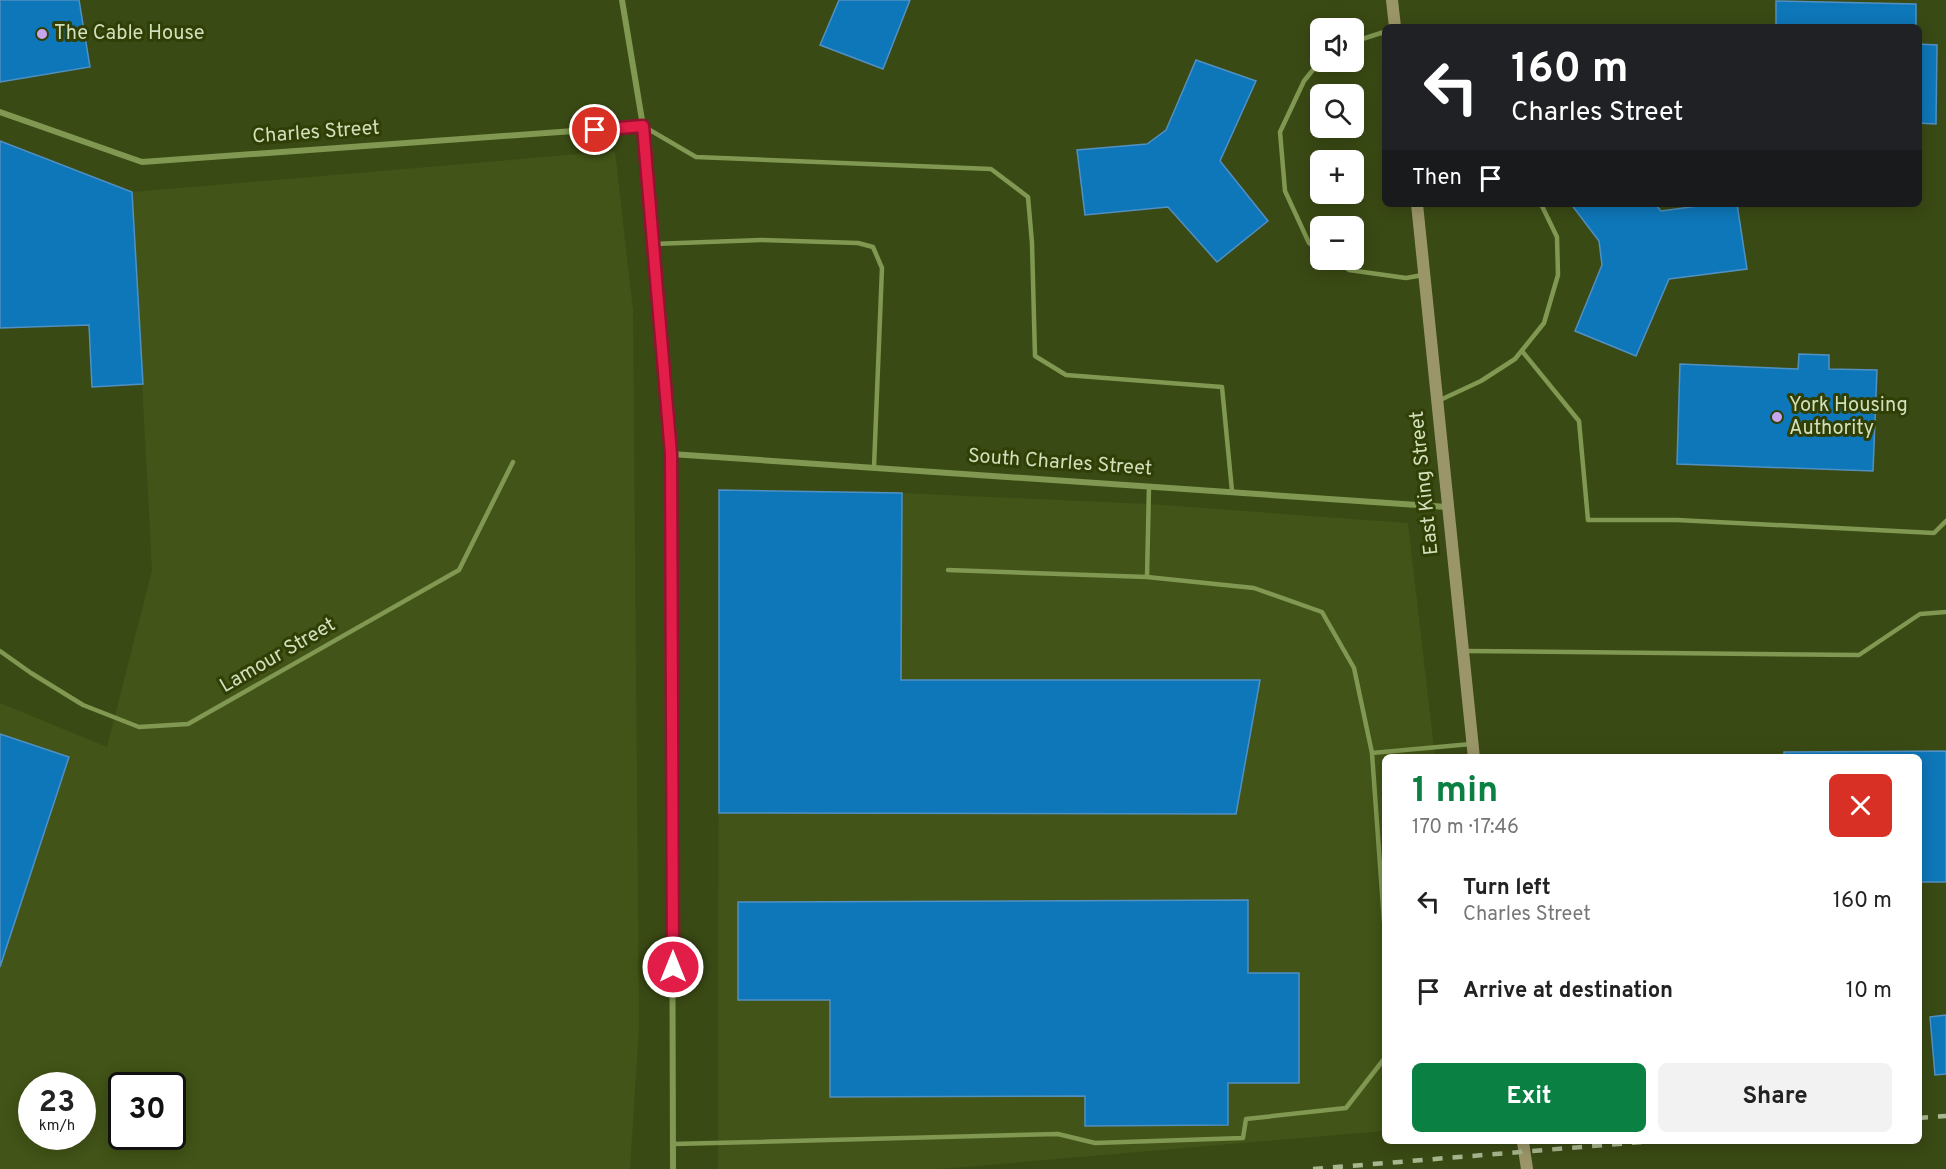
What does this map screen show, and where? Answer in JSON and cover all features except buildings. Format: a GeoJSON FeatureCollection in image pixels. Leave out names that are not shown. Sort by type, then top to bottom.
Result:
{"type":"FeatureCollection","features":[{"type":"Feature","properties":{"kind":"street"},"geometry":{"type":"LineString","coordinates":[[622,0],[643,126],[671,454],[673,1169]]}},
{"type":"Feature","properties":{"kind":"street"},"geometry":{"type":"LineString","coordinates":[[1392,0],[1395,24]]}},
{"type":"Feature","properties":{"kind":"street","name":"Charles Street"},"geometry":{"type":"LineString","coordinates":[[0,112],[142,162],[643,126]]}},
{"type":"Feature","properties":{"kind":"street","name":"East King Street"},"geometry":{"type":"LineString","coordinates":[[1417,207],[1473,754]]}},
{"type":"Feature","properties":{"kind":"street","name":"South Charles Street"},"geometry":{"type":"LineString","coordinates":[[671,454],[1447,507]]}},
{"type":"Feature","properties":{"kind":"street"},"geometry":{"type":"LineString","coordinates":[[1523,1144],[1527,1169]]}},
{"type":"Feature","properties":{"kind":"lane"},"geometry":{"type":"LineString","coordinates":[[1364,38],[1382,33]]}},
{"type":"Feature","properties":{"kind":"lane"},"geometry":{"type":"LineString","coordinates":[[1310,244],[1285,191],[1280,132],[1304,81],[1311,72]]}},
{"type":"Feature","properties":{"kind":"lane"},"geometry":{"type":"LineString","coordinates":[[643,126],[696,157],[991,169],[1028,197],[1032,243],[1035,356],[1066,375],[1222,387],[1232,491]]}},
{"type":"Feature","properties":{"kind":"lane"},"geometry":{"type":"LineString","coordinates":[[1437,401],[1481,381],[1515,359],[1544,323],[1558,275],[1557,237],[1542,207]]}},
{"type":"Feature","properties":{"kind":"lane"},"geometry":{"type":"LineString","coordinates":[[653,244],[761,240],[858,243],[873,247],[882,268],[874,467]]}},
{"type":"Feature","properties":{"kind":"lane"},"geometry":{"type":"LineString","coordinates":[[1349,270],[1406,278],[1425,274]]}},
{"type":"Feature","properties":{"kind":"lane"},"geometry":{"type":"LineString","coordinates":[[1522,351],[1579,421],[1588,520],[1677,520],[1934,533],[1946,521]]}},
{"type":"Feature","properties":{"kind":"lane","name":"Lamour Street"},"geometry":{"type":"LineString","coordinates":[[0,651],[83,705],[139,727],[189,724],[459,570],[513,462]]}},
{"type":"Feature","properties":{"kind":"lane"},"geometry":{"type":"LineString","coordinates":[[1147,577],[1149,486]]}},
{"type":"Feature","properties":{"kind":"lane"},"geometry":{"type":"LineString","coordinates":[[948,570],[1147,577],[1254,588],[1322,612],[1354,668],[1372,753],[1382,893]]}},
{"type":"Feature","properties":{"kind":"lane"},"geometry":{"type":"LineString","coordinates":[[1462,651],[1859,655],[1920,614],[1946,612]]}},
{"type":"Feature","properties":{"kind":"lane"},"geometry":{"type":"LineString","coordinates":[[1372,753],[1472,744]]}},
{"type":"Feature","properties":{"kind":"lane"},"geometry":{"type":"LineString","coordinates":[[673,1144],[1058,1134],[1095,1143],[1243,1137],[1246,1119],[1346,1108],[1382,1062]]}},
{"type":"Feature","properties":{"kind":"shaded area"},"geometry":{"type":"Polygon","coordinates":[[[615,151],[633,310],[639,1027],[630,1169],[0,1169],[0,703],[107,747],[152,570],[132,192],[615,151]]]}},
{"type":"Feature","properties":{"kind":"shaded area"},"geometry":{"type":"Polygon","coordinates":[[[719,490],[902,493],[1149,504],[1408,523],[1435,754],[1382,754],[1382,1131],[941,1169],[718,1169],[719,490]]]}},
{"type":"Feature","properties":{"kind":"railway"},"geometry":{"type":"LineString","coordinates":[[1922,1118],[1946,1116]]}},
{"type":"Feature","properties":{"kind":"railway"},"geometry":{"type":"LineString","coordinates":[[1313,1169],[1618,1144]]}},
{"type":"Feature","properties":{"kind":"place","name":"The Cable House"},"geometry":{"type":"Point","coordinates":[42,34]}},
{"type":"Feature","properties":{"kind":"place","name":"York Housing Authority"},"geometry":{"type":"Point","coordinates":[1777,417]}},
{"type":"Feature","properties":{"kind":"route"},"geometry":{"type":"LineString","coordinates":[[595,130],[643,126],[671,454],[673,967]]}}]}
